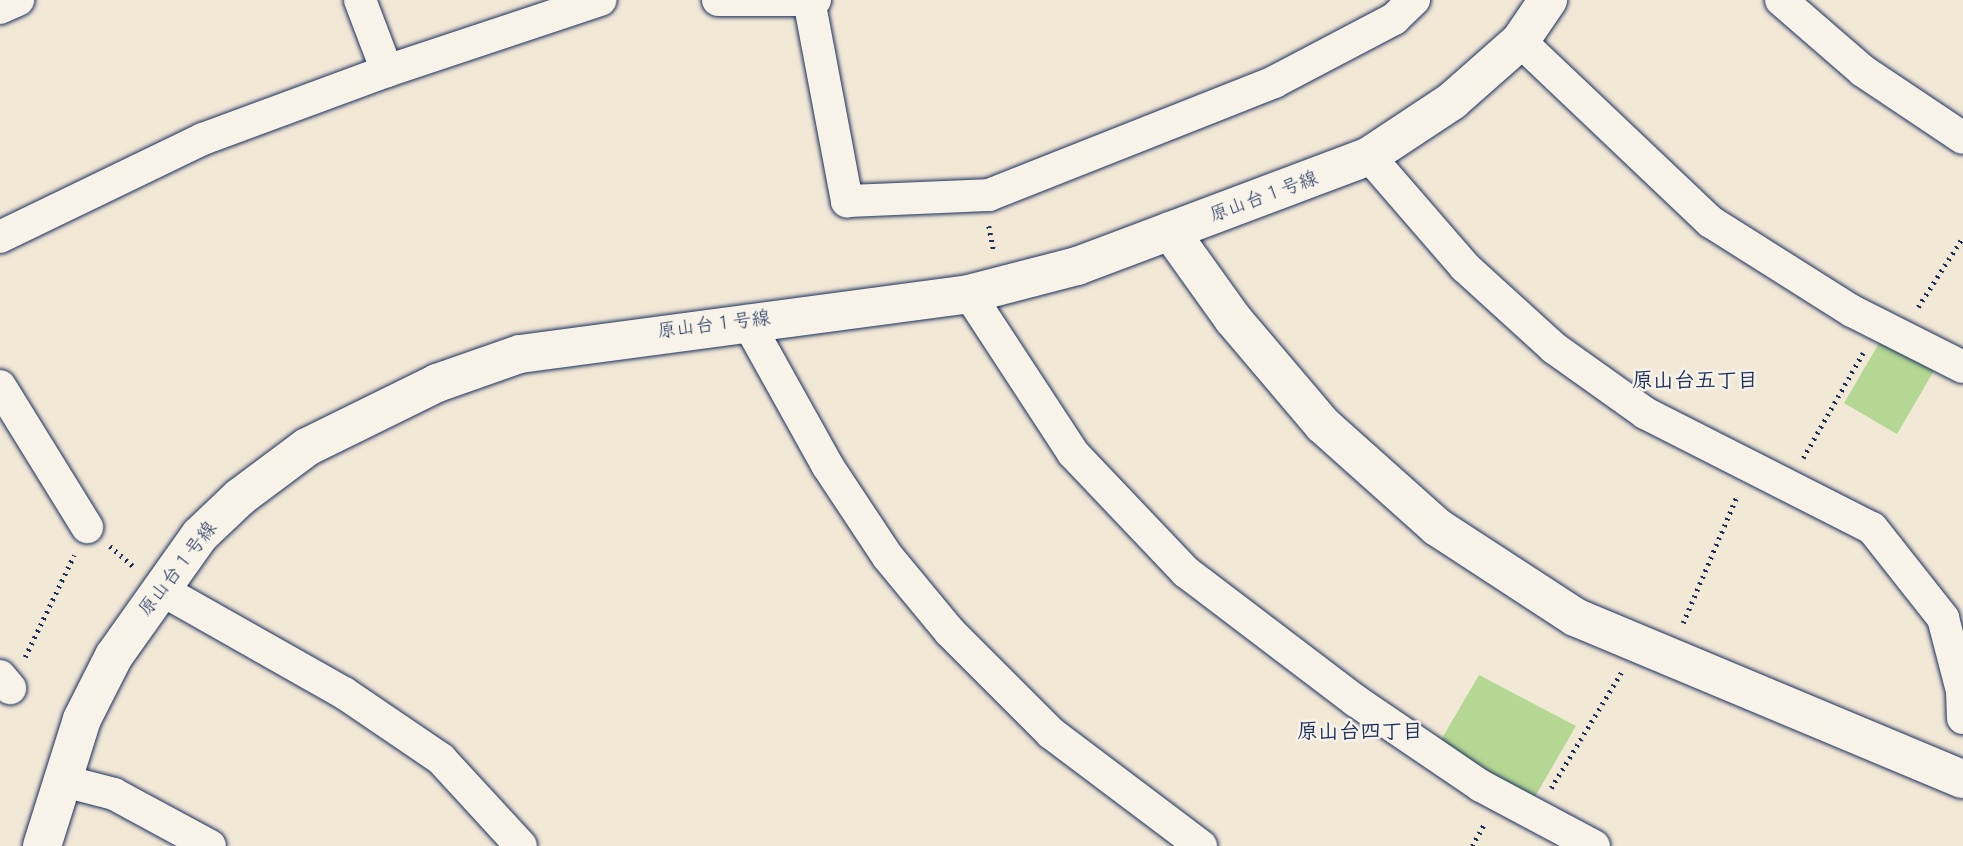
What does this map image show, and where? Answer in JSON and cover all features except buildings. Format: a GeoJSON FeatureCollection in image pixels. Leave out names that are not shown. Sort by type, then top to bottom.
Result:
{"type":"FeatureCollection","features":[{"type":"Feature","properties":{"kind":"street"},"geometry":{"type":"LineString","coordinates":[[0,8],[18,0]]}},
{"type":"Feature","properties":{"kind":"street"},"geometry":{"type":"LineString","coordinates":[[360,0],[387,71]]}},
{"type":"Feature","properties":{"kind":"street"},"geometry":{"type":"LineString","coordinates":[[0,237],[203,139],[387,71],[601,0]]}},
{"type":"Feature","properties":{"kind":"street"},"geometry":{"type":"LineString","coordinates":[[718,0],[811,1],[847,201],[989,195],[1274,82],[1394,19],[1413,0]]}},
{"type":"Feature","properties":{"kind":"street","name":"原山台１号線"},"geometry":{"type":"LineString","coordinates":[[42,846],[60,780],[82,719],[114,656],[200,535],[240,497],[307,447],[426,388],[520,354],[747,321],[969,294],[1077,266],[1368,156],[1424,124],[1520,41],[1548,0]]}},
{"type":"Feature","properties":{"kind":"street"},"geometry":{"type":"LineString","coordinates":[[1781,0],[1863,71],[1963,138]]}},
{"type":"Feature","properties":{"kind":"street"},"geometry":{"type":"LineString","coordinates":[[1520,41],[1711,222],[1889,330],[1963,367]]}},
{"type":"Feature","properties":{"kind":"street"},"geometry":{"type":"LineString","coordinates":[[1368,156],[1465,267],[1555,348],[1645,412],[1872,528],[1943,618],[1962,691],[1963,718]]}},
{"type":"Feature","properties":{"kind":"street"},"geometry":{"type":"LineString","coordinates":[[1170,232],[1233,319],[1365,467],[1437,527],[1574,617],[1963,779]]}},
{"type":"Feature","properties":{"kind":"street"},"geometry":{"type":"LineString","coordinates":[[969,294],[1073,453],[1186,572],[1356,701],[1481,786],[1594,846]]}},
{"type":"Feature","properties":{"kind":"street"},"geometry":{"type":"LineString","coordinates":[[747,321],[834,476],[888,557],[950,632],[1051,733],[1200,846]]}},
{"type":"Feature","properties":{"kind":"street"},"geometry":{"type":"LineString","coordinates":[[0,386],[87,527]]}},
{"type":"Feature","properties":{"kind":"street"},"geometry":{"type":"LineString","coordinates":[[160,589],[344,693],[441,759],[521,846]]}},
{"type":"Feature","properties":{"kind":"street"},"geometry":{"type":"LineString","coordinates":[[60,780],[114,793],[210,846]]}},
{"type":"Feature","properties":{"kind":"path"},"geometry":{"type":"LineString","coordinates":[[1788,486],[1889,330],[1963,237]]}},
{"type":"Feature","properties":{"kind":"path"},"geometry":{"type":"LineString","coordinates":[[1534,815],[1653,651],[1750,467]]}},
{"type":"Feature","properties":{"kind":"path"},"geometry":{"type":"LineString","coordinates":[[5,682],[87,527],[160,589]]}},
{"type":"Feature","properties":{"kind":"green space"},"geometry":{"type":"Polygon","coordinates":[[[1881,340],[1935,369],[1897,434],[1844,403],[1881,340]]]}},
{"type":"Feature","properties":{"kind":"green space"},"geometry":{"type":"Polygon","coordinates":[[[1479,675],[1576,726],[1533,800],[1438,745],[1479,675]]]}},
{"type":"Feature","properties":{"kind":"district","name":"原山台五丁目"},"geometry":{"type":"Point","coordinates":[1695,381]}},
{"type":"Feature","properties":{"kind":"district","name":"原山台四丁目"},"geometry":{"type":"Point","coordinates":[1360,732]}}]}
